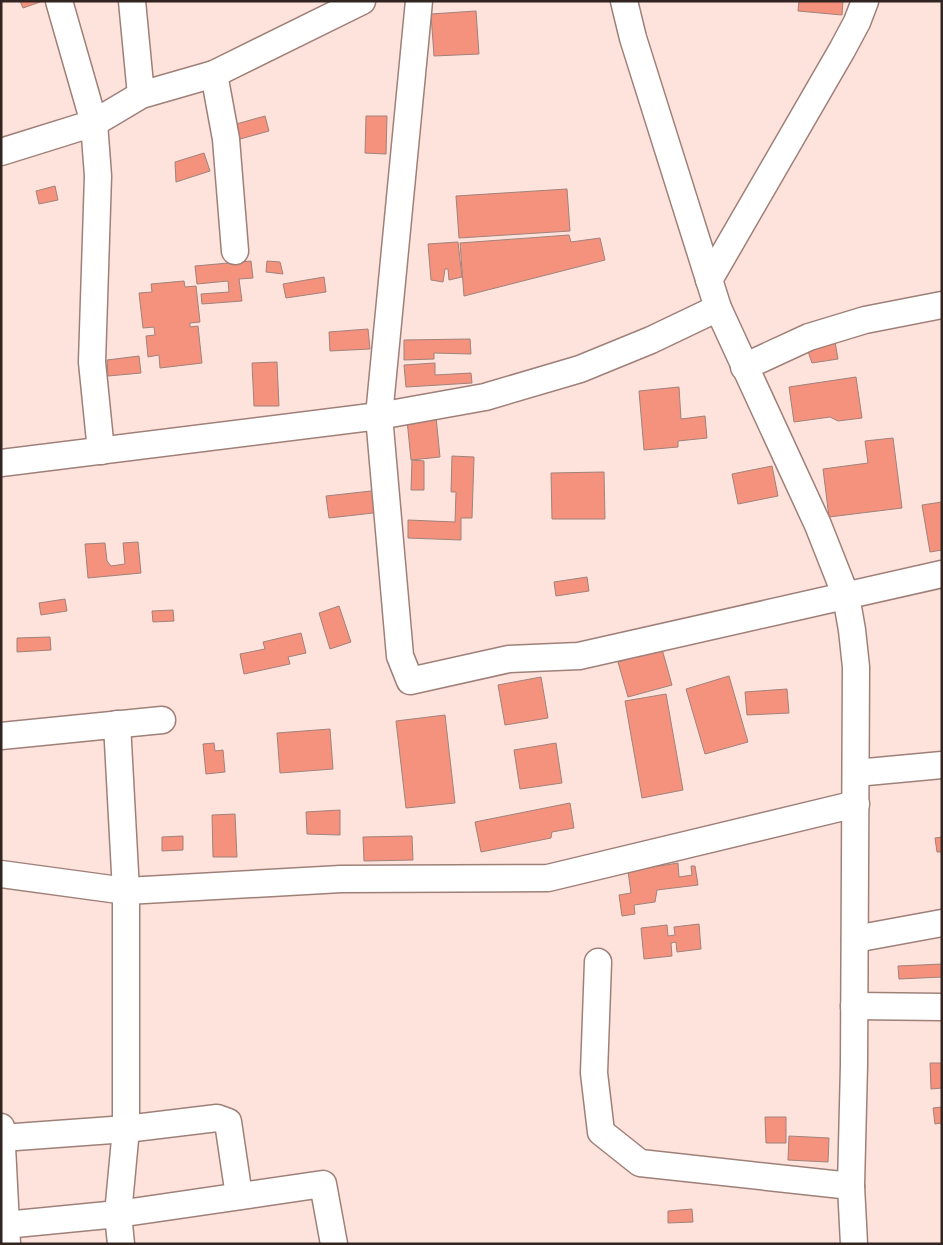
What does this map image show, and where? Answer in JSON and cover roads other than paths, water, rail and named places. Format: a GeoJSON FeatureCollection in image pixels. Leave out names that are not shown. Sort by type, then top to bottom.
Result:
{"type":"FeatureCollection","features":[{"type":"Feature","properties":{"kind":"street"},"geometry":{"type":"LineString","coordinates":[[60,1],[94,123],[98,176],[92,362],[101,451]]}},
{"type":"Feature","properties":{"kind":"street"},"geometry":{"type":"LineString","coordinates":[[132,1],[141,95]]}},
{"type":"Feature","properties":{"kind":"street"},"geometry":{"type":"LineString","coordinates":[[1,152],[94,123],[141,95],[214,74],[362,1]]}},
{"type":"Feature","properties":{"kind":"street"},"geometry":{"type":"LineString","coordinates":[[419,1],[379,416],[400,656],[410,681],[510,659],[579,656],[942,574]]}},
{"type":"Feature","properties":{"kind":"street"},"geometry":{"type":"LineString","coordinates":[[624,1],[633,38],[718,308],[818,525],[846,596],[856,667],[855,939],[850,1186],[854,1244]]}},
{"type":"Feature","properties":{"kind":"street"},"geometry":{"type":"LineString","coordinates":[[709,280],[842,50],[857,22],[864,1]]}},
{"type":"Feature","properties":{"kind":"street"},"geometry":{"type":"LineString","coordinates":[[214,74],[226,139],[235,251]]}},
{"type":"Feature","properties":{"kind":"street"},"geometry":{"type":"LineString","coordinates":[[744,366],[809,336],[865,320],[942,305]]}},
{"type":"Feature","properties":{"kind":"street"},"geometry":{"type":"LineString","coordinates":[[1,463],[379,416],[485,397],[580,369],[651,340],[718,308]]}},
{"type":"Feature","properties":{"kind":"street"},"geometry":{"type":"LineString","coordinates":[[1,736],[162,720]]}},
{"type":"Feature","properties":{"kind":"street"},"geometry":{"type":"LineString","coordinates":[[117,724],[126,890],[126,1129],[118,1214],[121,1244]]}},
{"type":"Feature","properties":{"kind":"street"},"geometry":{"type":"LineString","coordinates":[[856,773],[942,765]]}},
{"type":"Feature","properties":{"kind":"street"},"geometry":{"type":"LineString","coordinates":[[1,874],[126,890],[342,879],[548,878],[856,804]]}},
{"type":"Feature","properties":{"kind":"street"},"geometry":{"type":"LineString","coordinates":[[855,939],[942,923]]}},
{"type":"Feature","properties":{"kind":"street"},"geometry":{"type":"LineString","coordinates":[[598,962],[594,1073],[601,1132],[640,1164],[850,1186]]}},
{"type":"Feature","properties":{"kind":"street"},"geometry":{"type":"LineString","coordinates":[[854,1006],[942,1006]]}},
{"type":"Feature","properties":{"kind":"street"},"geometry":{"type":"LineString","coordinates":[[2,1138],[126,1129],[216,1118],[228,1122],[239,1196]]}},
{"type":"Feature","properties":{"kind":"street"},"geometry":{"type":"LineString","coordinates":[[1,1127],[4,1230],[323,1184],[334,1244]]}}]}
